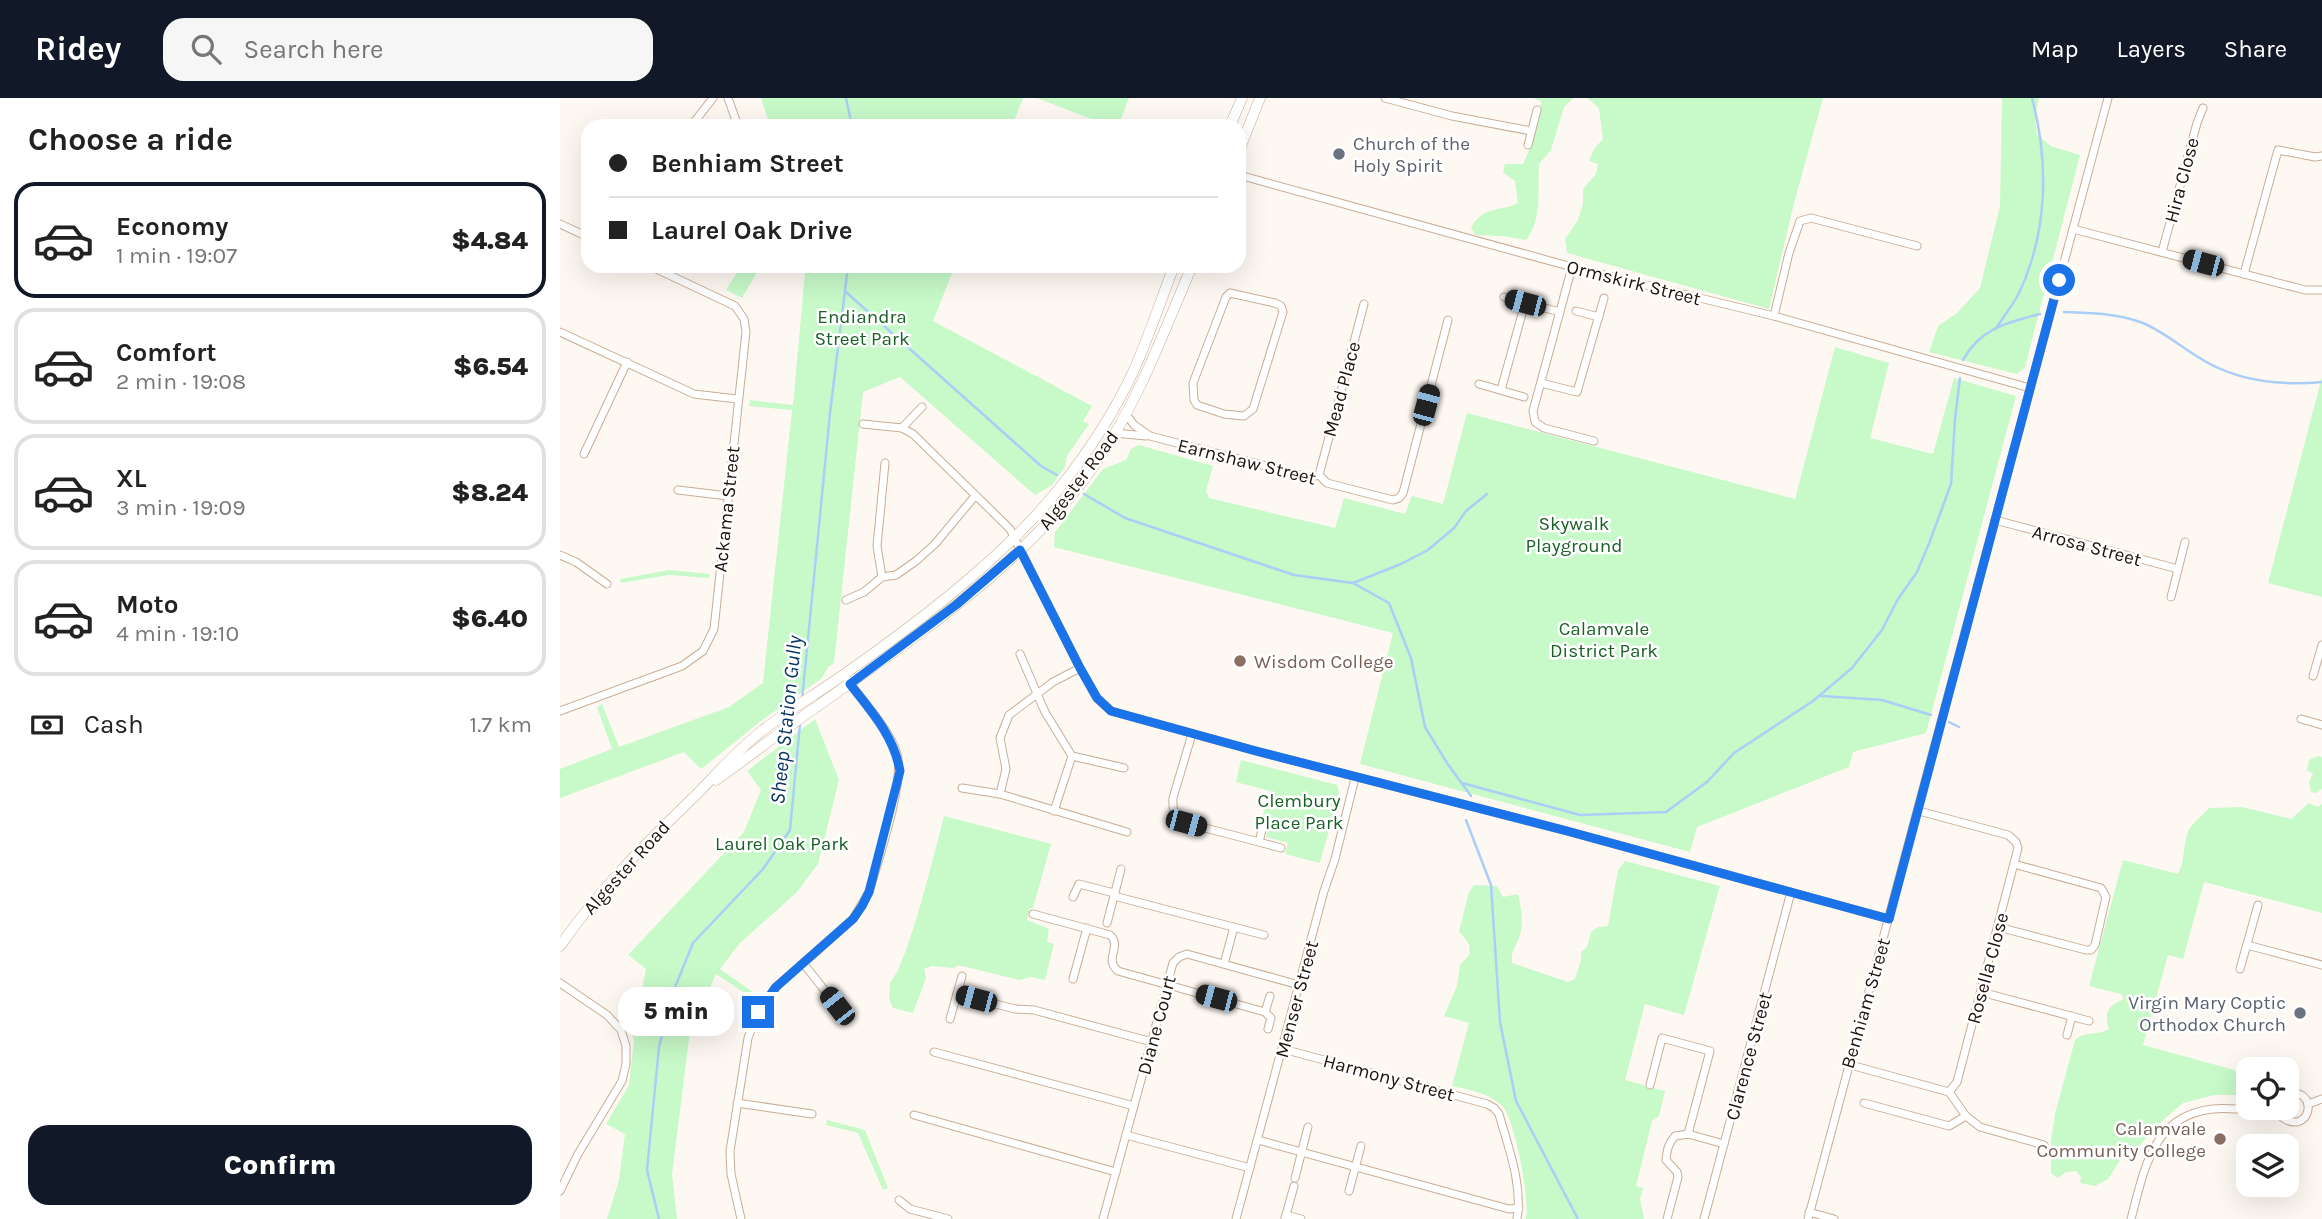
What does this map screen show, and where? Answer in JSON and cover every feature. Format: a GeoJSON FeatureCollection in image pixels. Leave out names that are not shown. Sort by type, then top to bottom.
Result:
{"type":"FeatureCollection","features":[{"type":"Feature","properties":{"kind":"main road"},"geometry":{"type":"LineString","coordinates":[[1233,119],[1242,98]]}},
{"type":"Feature","properties":{"kind":"main road"},"geometry":{"type":"LineString","coordinates":[[1246,132],[1259,98]]}},
{"type":"Feature","properties":{"kind":"main road","name":"Algester Road"},"geometry":{"type":"LineString","coordinates":[[697,793],[815,708],[1014,537],[1057,491],[1105,424],[1134,369],[1171,273]]}},
{"type":"Feature","properties":{"kind":"main road","name":"Algester Road"},"geometry":{"type":"LineString","coordinates":[[560,946],[620,872],[733,755],[814,695],[847,679],[956,605],[1059,512],[1100,458],[1149,372],[1189,273]]}},
{"type":"Feature","properties":{"kind":"street"},"geometry":{"type":"LineString","coordinates":[[696,119],[713,98]]}},
{"type":"Feature","properties":{"kind":"street"},"geometry":{"type":"LineString","coordinates":[[727,98],[735,119]]}},
{"type":"Feature","properties":{"kind":"street"},"geometry":{"type":"LineString","coordinates":[[1385,98],[1452,117],[1531,131]]}},
{"type":"Feature","properties":{"kind":"street","name":"Benhiam Street"},"geometry":{"type":"LineString","coordinates":[[1808,1216],[1847,1065],[1919,811],[2108,98]]}},
{"type":"Feature","properties":{"kind":"street","name":"Hira Close"},"geometry":{"type":"LineString","coordinates":[[2162,252],[2203,108]]}},
{"type":"Feature","properties":{"kind":"street"},"geometry":{"type":"LineString","coordinates":[[1528,145],[1537,110]]}},
{"type":"Feature","properties":{"kind":"street"},"geometry":{"type":"LineString","coordinates":[[2244,274],[2278,150],[2322,156]]}},
{"type":"Feature","properties":{"kind":"street","name":"Ormskirk Street"},"geometry":{"type":"LineString","coordinates":[[1246,178],[1572,267],[1774,316],[2030,388]]}},
{"type":"Feature","properties":{"kind":"street"},"geometry":{"type":"LineString","coordinates":[[1774,316],[1789,253],[1800,221],[1811,218],[1917,246]]}},
{"type":"Feature","properties":{"kind":"street"},"geometry":{"type":"LineString","coordinates":[[560,224],[581,234]]}},
{"type":"Feature","properties":{"kind":"street"},"geometry":{"type":"LineString","coordinates":[[2073,229],[2305,290],[2322,290]]}},
{"type":"Feature","properties":{"kind":"street"},"geometry":{"type":"LineString","coordinates":[[1572,267],[1533,411],[1535,422],[1544,428],[1594,441]]}},
{"type":"Feature","properties":{"kind":"street","name":"Ackama Street"},"geometry":{"type":"LineString","coordinates":[[560,710],[682,666],[703,651],[714,629],[746,332],[744,319],[735,306],[671,273]]}},
{"type":"Feature","properties":{"kind":"street"},"geometry":{"type":"LineString","coordinates":[[1234,292],[1275,303],[1281,306],[1283,312],[1253,409],[1244,416],[1235,416],[1197,405],[1192,393],[1193,383],[1226,297],[1234,292]]}},
{"type":"Feature","properties":{"kind":"street"},"geometry":{"type":"LineString","coordinates":[[1504,297],[1560,312]]}},
{"type":"Feature","properties":{"kind":"street"},"geometry":{"type":"LineString","coordinates":[[1541,383],[1577,392],[1604,298]]}},
{"type":"Feature","properties":{"kind":"street"},"geometry":{"type":"LineString","coordinates":[[1501,390],[1525,303]]}},
{"type":"Feature","properties":{"kind":"street","name":"Mead Place"},"geometry":{"type":"LineString","coordinates":[[1319,475],[1364,304]]}},
{"type":"Feature","properties":{"kind":"street"},"geometry":{"type":"LineString","coordinates":[[1576,311],[1599,317]]}},
{"type":"Feature","properties":{"kind":"street","name":"Earnshaw Street"},"geometry":{"type":"LineString","coordinates":[[1126,414],[1134,425],[1150,436],[1308,477],[1319,475],[1327,483],[1387,500],[1399,498],[1403,493],[1448,320]]}},
{"type":"Feature","properties":{"kind":"street"},"geometry":{"type":"LineString","coordinates":[[560,332],[694,394],[737,400]]}},
{"type":"Feature","properties":{"kind":"street"},"geometry":{"type":"LineString","coordinates":[[584,454],[627,362]]}},
{"type":"Feature","properties":{"kind":"street"},"geometry":{"type":"LineString","coordinates":[[1479,384],[1524,397]]}},
{"type":"Feature","properties":{"kind":"street"},"geometry":{"type":"LineString","coordinates":[[902,428],[922,407]]}},
{"type":"Feature","properties":{"kind":"street"},"geometry":{"type":"LineString","coordinates":[[863,424],[902,428],[913,434],[1008,527],[1080,668],[1097,698],[1111,711],[1889,919]]}},
{"type":"Feature","properties":{"kind":"street"},"geometry":{"type":"LineString","coordinates":[[1115,433],[1150,436]]}},
{"type":"Feature","properties":{"kind":"street"},"geometry":{"type":"LineString","coordinates":[[882,577],[877,546],[885,463]]}},
{"type":"Feature","properties":{"kind":"street"},"geometry":{"type":"LineString","coordinates":[[678,490],[728,496]]}},
{"type":"Feature","properties":{"kind":"street"},"geometry":{"type":"LineString","coordinates":[[846,600],[864,592],[882,577],[896,575],[916,561],[975,496]]}},
{"type":"Feature","properties":{"kind":"street","name":"Arrosa Street"},"geometry":{"type":"LineString","coordinates":[[1995,520],[2178,569]]}},
{"type":"Feature","properties":{"kind":"street"},"geometry":{"type":"LineString","coordinates":[[2171,597],[2185,542]]}},
{"type":"Feature","properties":{"kind":"street"},"geometry":{"type":"LineString","coordinates":[[560,555],[576,562],[607,584]]}},
{"type":"Feature","properties":{"kind":"street"},"geometry":{"type":"LineString","coordinates":[[2313,676],[2322,647]]}},
{"type":"Feature","properties":{"kind":"street"},"geometry":{"type":"LineString","coordinates":[[1020,654],[1045,712],[1072,756],[1124,768]]}},
{"type":"Feature","properties":{"kind":"street"},"geometry":{"type":"LineString","coordinates":[[1000,794],[1006,769],[1000,738],[1009,715],[1038,693],[1080,668]]}},
{"type":"Feature","properties":{"kind":"street"},"geometry":{"type":"LineString","coordinates":[[741,1219],[731,1174],[730,1152],[748,1038],[758,1012],[776,987],[853,919],[865,899],[900,771],[897,752],[889,736],[847,679]]}},
{"type":"Feature","properties":{"kind":"street"},"geometry":{"type":"LineString","coordinates":[[2301,719],[2322,725]]}},
{"type":"Feature","properties":{"kind":"street"},"geometry":{"type":"LineString","coordinates":[[1192,734],[1173,799],[1172,808],[1177,818],[1186,823],[1281,848]]}},
{"type":"Feature","properties":{"kind":"street"},"geometry":{"type":"LineString","coordinates":[[1054,811],[1072,756]]}},
{"type":"Feature","properties":{"kind":"street","name":"Menser Street"},"geometry":{"type":"LineString","coordinates":[[1236,1219],[1356,778]]}},
{"type":"Feature","properties":{"kind":"street"},"geometry":{"type":"LineString","coordinates":[[962,788],[1000,794],[1127,832]]}},
{"type":"Feature","properties":{"kind":"street","name":"Rosella Close"},"geometry":{"type":"LineString","coordinates":[[1919,811],[2008,835],[2018,848],[1957,1082],[1949,1092]]}},
{"type":"Feature","properties":{"kind":"street"},"geometry":{"type":"LineString","coordinates":[[1259,842],[1264,827]]}},
{"type":"Feature","properties":{"kind":"street"},"geometry":{"type":"LineString","coordinates":[[1998,927],[2086,950],[2091,950],[2095,945],[2105,891],[2014,864]]}},
{"type":"Feature","properties":{"kind":"street"},"geometry":{"type":"LineString","coordinates":[[1107,923],[1121,869]]}},
{"type":"Feature","properties":{"kind":"street"},"geometry":{"type":"LineString","coordinates":[[1073,897],[1079,884],[1264,935]]}},
{"type":"Feature","properties":{"kind":"street","name":"Clarence Street"},"geometry":{"type":"LineString","coordinates":[[1704,1219],[1791,892]]}},
{"type":"Feature","properties":{"kind":"street"},"geometry":{"type":"LineString","coordinates":[[2240,969],[2258,905]]}},
{"type":"Feature","properties":{"kind":"street"},"geometry":{"type":"LineString","coordinates":[[1033,914],[1110,935],[1114,939],[1111,960],[1118,971],[1265,1012],[1271,1018],[1268,1029]]}},
{"type":"Feature","properties":{"kind":"street"},"geometry":{"type":"LineString","coordinates":[[1224,964],[1234,927]]}},
{"type":"Feature","properties":{"kind":"street"},"geometry":{"type":"LineString","coordinates":[[1073,979],[1087,928]]}},
{"type":"Feature","properties":{"kind":"street"},"geometry":{"type":"LineString","coordinates":[[2247,944],[2322,965]]}},
{"type":"Feature","properties":{"kind":"street","name":"Diane Court"},"geometry":{"type":"LineString","coordinates":[[1103,1219],[1173,963],[1187,954],[1300,985]]}},
{"type":"Feature","properties":{"kind":"street"},"geometry":{"type":"LineString","coordinates":[[803,963],[837,1006]]}},
{"type":"Feature","properties":{"kind":"street"},"geometry":{"type":"LineString","coordinates":[[950,1019],[962,976]]}},
{"type":"Feature","properties":{"kind":"street"},"geometry":{"type":"LineString","coordinates":[[560,983],[607,1015],[621,1030],[626,1046],[626,1064],[622,1081],[578,1154],[560,1191]]}},
{"type":"Feature","properties":{"kind":"street"},"geometry":{"type":"LineString","coordinates":[[1980,992],[2089,1021]]}},
{"type":"Feature","properties":{"kind":"street"},"geometry":{"type":"LineString","coordinates":[[957,994],[1015,1009],[1034,1010],[1152,1042]]}},
{"type":"Feature","properties":{"kind":"street"},"geometry":{"type":"LineString","coordinates":[[1265,1012],[1270,996]]}},
{"type":"Feature","properties":{"kind":"street"},"geometry":{"type":"LineString","coordinates":[[2067,1035],[2072,1016]]}},
{"type":"Feature","properties":{"kind":"street"},"geometry":{"type":"LineString","coordinates":[[1650,1085],[1662,1038],[1710,1051],[1688,1134]]}},
{"type":"Feature","properties":{"kind":"street","name":"Harmony Street"},"geometry":{"type":"LineString","coordinates":[[1283,1049],[1494,1108],[1499,1114],[1517,1185],[1518,1209]]}},
{"type":"Feature","properties":{"kind":"street"},"geometry":{"type":"LineString","coordinates":[[934,1052],[1134,1106]]}},
{"type":"Feature","properties":{"kind":"street"},"geometry":{"type":"LineString","coordinates":[[1847,1065],[1949,1092],[1966,1116],[1980,1127],[2045,1145]]}},
{"type":"Feature","properties":{"kind":"street"},"geometry":{"type":"LineString","coordinates":[[2299,1094],[2308,1104],[2307,1114],[2299,1120]]}},
{"type":"Feature","properties":{"kind":"street"},"geometry":{"type":"LineString","coordinates":[[2308,1104],[2322,1099]]}},
{"type":"Feature","properties":{"kind":"street"},"geometry":{"type":"LineString","coordinates":[[1864,1103],[1949,1126],[1966,1116]]}},
{"type":"Feature","properties":{"kind":"street"},"geometry":{"type":"LineString","coordinates":[[737,1104],[812,1114]]}},
{"type":"Feature","properties":{"kind":"street"},"geometry":{"type":"LineString","coordinates":[[2131,1219],[2149,1156],[2160,1138],[2174,1124],[2191,1114],[2210,1109],[2236,1109]]}},
{"type":"Feature","properties":{"kind":"street"},"geometry":{"type":"LineString","coordinates":[[914,1115],[1116,1172]]}},
{"type":"Feature","properties":{"kind":"street"},"geometry":{"type":"LineString","coordinates":[[1301,1219],[1285,1217],[1308,1127]]}},
{"type":"Feature","properties":{"kind":"street"},"geometry":{"type":"LineString","coordinates":[[1667,1219],[1678,1177],[1667,1160],[1667,1151],[1675,1136],[1688,1134],[1724,1144]]}},
{"type":"Feature","properties":{"kind":"street"},"geometry":{"type":"LineString","coordinates":[[1126,1135],[1250,1168]]}},
{"type":"Feature","properties":{"kind":"street"},"geometry":{"type":"LineString","coordinates":[[1258,1140],[1509,1209],[1518,1209],[1517,1219]]}},
{"type":"Feature","properties":{"kind":"street"},"geometry":{"type":"LineString","coordinates":[[1349,1191],[1362,1146]]}},
{"type":"Feature","properties":{"kind":"street"},"geometry":{"type":"LineString","coordinates":[[899,1199],[910,1209],[948,1219]]}},
{"type":"Feature","properties":{"kind":"street"},"geometry":{"type":"LineString","coordinates":[[1808,1216],[1834,1219]]}},
{"type":"Feature","properties":{"kind":"green space"},"geometry":{"type":"Polygon","coordinates":[[[761,98],[1023,98],[1015,119],[768,119],[761,98]]]}},
{"type":"Feature","properties":{"kind":"green space"},"geometry":{"type":"Polygon","coordinates":[[[1037,98],[1129,98],[1121,119],[1091,119],[1037,98]]]}},
{"type":"Feature","properties":{"kind":"green space"},"geometry":{"type":"Polygon","coordinates":[[[1533,98],[1573,98],[1564,107],[1551,150],[1539,164],[1535,223],[1526,240],[1475,235],[1471,227],[1482,215],[1518,203],[1515,181],[1503,172],[1505,164],[1523,164],[1527,156],[1541,101],[1533,98]]]}},
{"type":"Feature","properties":{"kind":"green space"},"geometry":{"type":"Polygon","coordinates":[[[1587,98],[1823,98],[1769,309],[1567,253],[1565,239],[1578,220],[1583,204],[1583,189],[1596,174],[1598,164],[1589,161],[1594,149],[1603,139],[1599,108],[1587,98]]]}},
{"type":"Feature","properties":{"kind":"green space"},"geometry":{"type":"Polygon","coordinates":[[[2002,98],[2039,98],[2035,117],[2037,135],[2051,146],[2080,155],[2025,367],[2017,374],[1929,352],[1938,326],[1957,313],[1980,288],[2000,206],[2002,98]]]}},
{"type":"Feature","properties":{"kind":"green space","name":"Endiandra Street Park"},"geometry":{"type":"Polygon","coordinates":[[[737,273],[757,273],[742,298],[726,290],[737,273]]]}},
{"type":"Feature","properties":{"kind":"green space","name":"Endiandra Street Park"},"geometry":{"type":"Polygon","coordinates":[[[805,273],[952,273],[933,321],[1092,406],[1083,421],[1089,424],[1067,456],[1065,467],[1052,485],[1035,495],[900,377],[863,392],[834,663],[828,667],[822,678],[761,721],[701,769],[684,752],[560,798],[560,769],[612,749],[597,707],[602,704],[619,747],[729,707],[763,683],[792,410],[749,406],[750,400],[793,405],[805,273]]]}},
{"type":"Feature","properties":{"kind":"green space","name":"Calamvale District Park"},"geometry":{"type":"Polygon","coordinates":[[[1835,347],[1889,363],[1870,438],[1933,454],[1954,378],[2016,396],[1926,733],[1853,752],[1849,767],[1697,827],[1690,852],[1360,764],[1393,633],[1054,547],[1055,532],[1103,469],[1126,460],[1131,449],[1139,445],[1213,466],[1206,491],[1209,498],[1335,528],[1344,498],[1405,514],[1412,496],[1443,504],[1467,413],[1795,499],[1835,347]]]}},
{"type":"Feature","properties":{"kind":"green space"},"geometry":{"type":"Polygon","coordinates":[[[2322,377],[2322,597],[2268,583],[2322,377]]]}},
{"type":"Feature","properties":{"kind":"green space"},"geometry":{"type":"Polygon","coordinates":[[[669,570],[710,574],[709,578],[669,575],[621,583],[620,579],[669,570]]]}},
{"type":"Feature","properties":{"kind":"green space","name":"Laurel Oak Park"},"geometry":{"type":"Polygon","coordinates":[[[815,719],[839,780],[818,864],[797,892],[739,944],[720,969],[757,995],[754,999],[716,974],[690,1032],[672,1174],[677,1219],[607,1219],[619,1180],[625,1134],[606,1124],[629,1085],[634,1040],[626,1017],[642,989],[646,969],[628,955],[744,832],[761,790],[747,771],[815,719]]]}},
{"type":"Feature","properties":{"kind":"green space"},"geometry":{"type":"Polygon","coordinates":[[[2322,757],[2322,789],[2316,793],[2311,792],[2309,782],[2313,774],[2307,770],[2309,760],[2322,757]]]}},
{"type":"Feature","properties":{"kind":"green space","name":"Clembury Place Park"},"geometry":{"type":"Polygon","coordinates":[[[1241,760],[1337,785],[1339,792],[1320,863],[1285,854],[1288,843],[1266,837],[1269,825],[1261,822],[1270,791],[1236,782],[1241,760]]]}},
{"type":"Feature","properties":{"kind":"green space"},"geometry":{"type":"Polygon","coordinates":[[[2309,803],[2318,807],[2322,804],[2322,913],[2204,882],[2183,959],[2168,955],[2143,1045],[2236,1070],[2236,1095],[2214,1095],[2183,1103],[2154,1128],[2137,1149],[2124,1154],[2108,1179],[2095,1186],[2080,1183],[2081,1177],[2076,1171],[2066,1172],[2058,1178],[2051,1173],[2051,1142],[2055,1114],[2075,1040],[2109,1029],[2108,1010],[2124,999],[2121,994],[2089,986],[2123,860],[2178,874],[2189,830],[2209,808],[2242,807],[2291,819],[2309,803]]]}},
{"type":"Feature","properties":{"kind":"green space"},"geometry":{"type":"Polygon","coordinates":[[[944,816],[1051,844],[1033,908],[1030,908],[1027,920],[1049,929],[1047,942],[1054,944],[1045,980],[1031,977],[1019,980],[958,965],[954,968],[932,966],[924,969],[926,978],[913,1013],[893,1008],[889,998],[890,982],[897,973],[912,932],[944,816]]]}},
{"type":"Feature","properties":{"kind":"green space"},"geometry":{"type":"Polygon","coordinates":[[[1625,861],[1720,886],[1684,1015],[1645,1004],[1625,1080],[1665,1091],[1659,1116],[1652,1121],[1636,1186],[1643,1188],[1640,1199],[1644,1219],[1526,1219],[1526,1195],[1508,1115],[1492,1098],[1452,1086],[1469,1023],[1444,1016],[1457,986],[1460,965],[1470,954],[1469,944],[1459,931],[1469,892],[1474,885],[1497,886],[1503,897],[1518,894],[1522,925],[1512,963],[1568,982],[1575,979],[1581,952],[1587,947],[1591,932],[1598,927],[1608,926],[1618,870],[1625,861]]]}},
{"type":"Feature","properties":{"kind":"green space"},"geometry":{"type":"Polygon","coordinates":[[[827,1120],[865,1130],[888,1188],[883,1190],[858,1133],[826,1125],[827,1120]]]}},
{"type":"Feature","properties":{"kind":"waterway","name":"Sheep Station Gully"},"geometry":{"type":"LineString","coordinates":[[846,98],[850,119]]}},
{"type":"Feature","properties":{"kind":"waterway"},"geometry":{"type":"LineString","coordinates":[[1996,329],[2019,293],[2029,270],[2040,221],[2043,172],[2038,122],[2032,98]]}},
{"type":"Feature","properties":{"kind":"waterway","name":"Sheep Station Gully"},"geometry":{"type":"LineString","coordinates":[[802,700],[830,413],[847,273]]}},
{"type":"Feature","properties":{"kind":"waterway"},"geometry":{"type":"LineString","coordinates":[[846,292],[1041,466],[1057,475]]}},
{"type":"Feature","properties":{"kind":"waterway"},"geometry":{"type":"LineString","coordinates":[[2064,312],[2113,315],[2143,323],[2212,365],[2242,377],[2274,382],[2322,382]]}},
{"type":"Feature","properties":{"kind":"waterway"},"geometry":{"type":"LineString","coordinates":[[1963,360],[1978,341],[1996,328],[2040,314]]}},
{"type":"Feature","properties":{"kind":"waterway"},"geometry":{"type":"LineString","coordinates":[[1462,783],[1580,815],[1666,812],[1707,782],[1734,753],[1813,701],[1852,668],[1882,630],[1898,599],[1917,572],[1951,484],[1960,378]]}},
{"type":"Feature","properties":{"kind":"waterway"},"geometry":{"type":"LineString","coordinates":[[1084,494],[1125,518],[1294,575],[1353,583],[1389,603],[1411,658],[1425,727],[1471,796]]}},
{"type":"Feature","properties":{"kind":"waterway"},"geometry":{"type":"LineString","coordinates":[[1353,583],[1428,550],[1454,528],[1466,511],[1487,494]]}},
{"type":"Feature","properties":{"kind":"waterway"},"geometry":{"type":"LineString","coordinates":[[1821,696],[1882,700],[1931,715]]}},
{"type":"Feature","properties":{"kind":"waterway"},"geometry":{"type":"LineString","coordinates":[[1949,722],[1959,727]]}},
{"type":"Feature","properties":{"kind":"waterway","name":"Sheep Station Gully"},"geometry":{"type":"LineString","coordinates":[[659,1219],[647,1170],[659,1047],[673,992],[693,943],[763,869],[790,830],[800,724]]}},
{"type":"Feature","properties":{"kind":"waterway"},"geometry":{"type":"LineString","coordinates":[[1466,820],[1491,885],[1500,1022],[1516,1101],[1578,1219]]}},
{"type":"Feature","properties":{"kind":"place","name":"Church of the Holy Spirit"},"geometry":{"type":"Point","coordinates":[1339,154]}},
{"type":"Feature","properties":{"kind":"place","name":"Wisdom College"},"geometry":{"type":"Point","coordinates":[1240,661]}},
{"type":"Feature","properties":{"kind":"place","name":"Virgin Mary Coptic Orthodox Church"},"geometry":{"type":"Point","coordinates":[2300,1013]}},
{"type":"Feature","properties":{"kind":"place","name":"Calamvale Community College"},"geometry":{"type":"Point","coordinates":[2220,1139]}},
{"type":"Feature","properties":{"kind":"route"},"geometry":{"type":"LineString","coordinates":[[758,1012],[776,987],[853,919],[869,892],[900,771],[897,752],[889,736],[850,684],[956,605],[1020,550],[1080,668],[1097,698],[1111,711],[1889,919],[2059,280]]}},
{"type":"Feature","properties":{"kind":"park label","name":"Skywalk Playground"},"geometry":{"type":"Point","coordinates":[1574,534]}}]}
